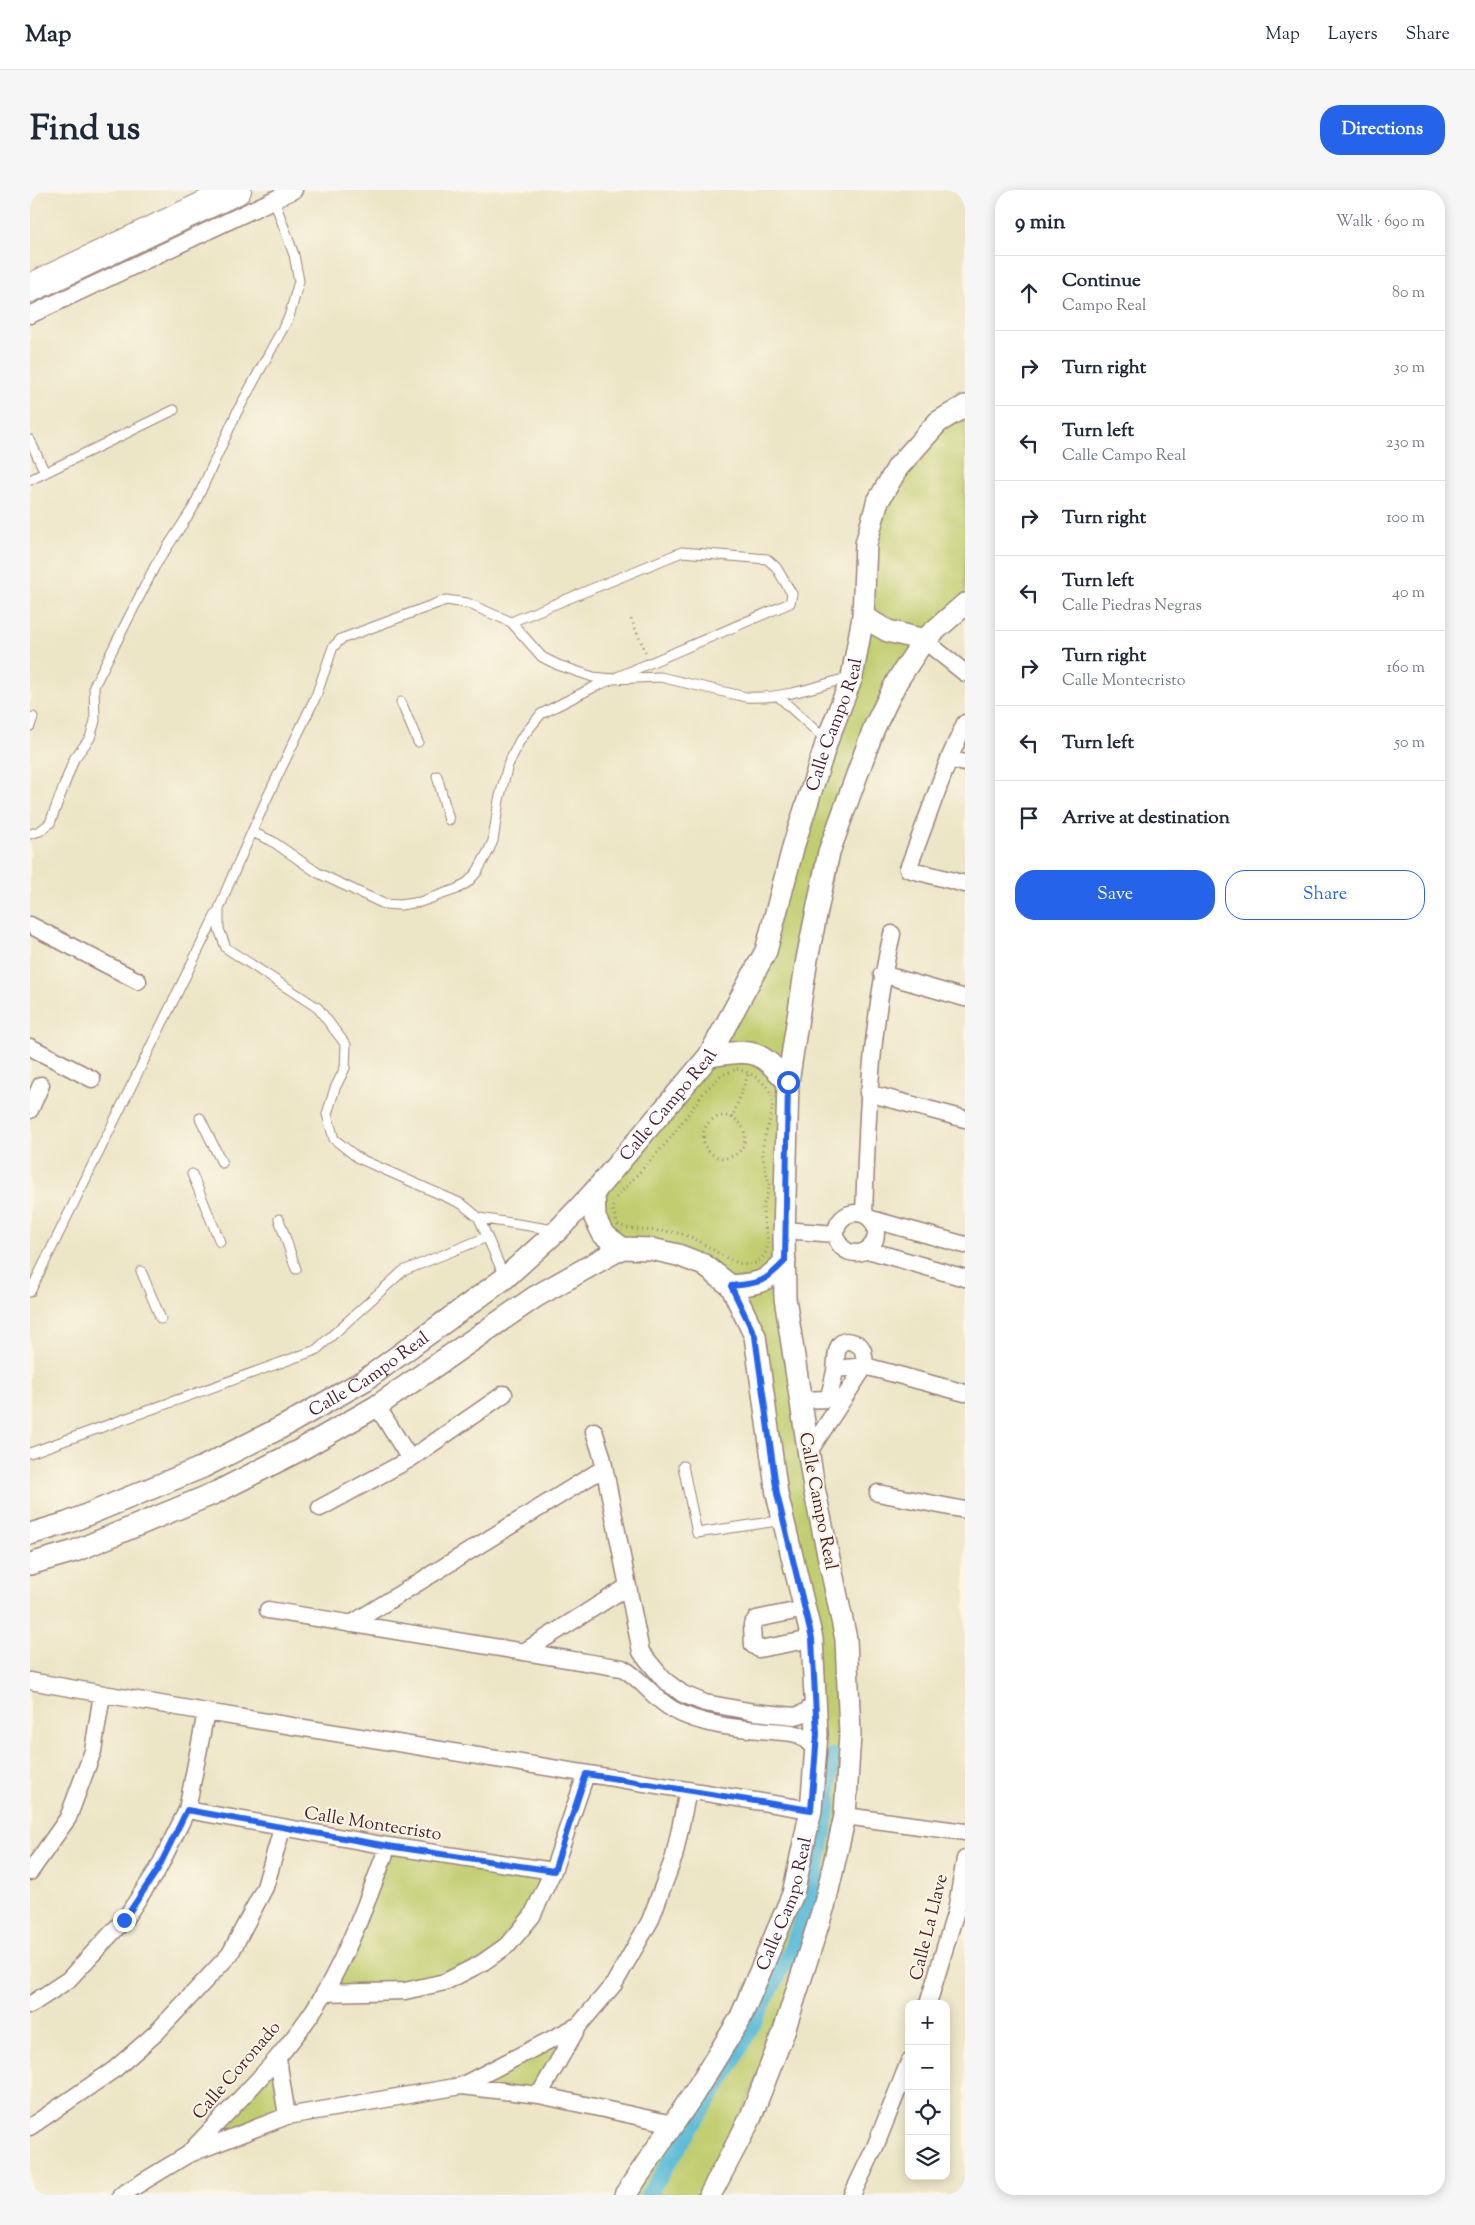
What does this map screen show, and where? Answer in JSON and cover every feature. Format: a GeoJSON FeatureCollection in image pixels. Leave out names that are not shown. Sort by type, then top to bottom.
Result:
{"type":"FeatureCollection","features":[{"type":"Feature","properties":{"kind":"highway"},"geometry":{"type":"LineString","coordinates":[[30,288],[237,190]]}},
{"type":"Feature","properties":{"kind":"street"},"geometry":{"type":"LineString","coordinates":[[30,316],[294,190]]}},
{"type":"Feature","properties":{"kind":"street","name":"Calle Campo Real"},"geometry":{"type":"LineString","coordinates":[[30,1534],[67,1523],[203,1467],[286,1425],[365,1380],[505,1278],[558,1230],[594,1192],[710,1056],[766,951],[794,844],[827,741],[852,677],[863,618],[866,544],[877,503],[898,467],[938,422],[965,406]]}},
{"type":"Feature","properties":{"kind":"street"},"geometry":{"type":"LineString","coordinates":[[788,1082],[808,959],[830,852],[874,728],[897,681],[924,640],[965,604]]}},
{"type":"Feature","properties":{"kind":"street"},"geometry":{"type":"LineString","coordinates":[[863,618],[888,631],[924,640],[965,673]]}},
{"type":"Feature","properties":{"kind":"street"},"geometry":{"type":"LineString","coordinates":[[965,723],[949,759],[908,869],[965,884]]}},
{"type":"Feature","properties":{"kind":"street"},"geometry":{"type":"LineString","coordinates":[[949,759],[965,763]]}},
{"type":"Feature","properties":{"kind":"street"},"geometry":{"type":"LineString","coordinates":[[30,925],[138,981]]}},
{"type":"Feature","properties":{"kind":"street"},"geometry":{"type":"LineString","coordinates":[[892,934],[882,974],[868,1093],[867,1217],[877,1231],[873,1245],[862,1253],[848,1252],[838,1242],[836,1234],[839,1222],[844,1217],[858,1213],[867,1217],[965,1245]]}},
{"type":"Feature","properties":{"kind":"street"},"geometry":{"type":"LineString","coordinates":[[882,974],[965,998]]}},
{"type":"Feature","properties":{"kind":"street"},"geometry":{"type":"LineString","coordinates":[[30,1047],[92,1079]]}},
{"type":"Feature","properties":{"kind":"street"},"geometry":{"type":"LineString","coordinates":[[710,1056],[741,1052],[752,1063],[768,1060],[788,1082]]}},
{"type":"Feature","properties":{"kind":"street","name":"Calle Campo Real"},"geometry":{"type":"LineString","coordinates":[[710,2195],[750,2119],[783,2034],[825,1903],[845,1816],[850,1734],[846,1639],[808,1453],[785,1298],[784,1230],[788,1082]]}},
{"type":"Feature","properties":{"kind":"street"},"geometry":{"type":"LineString","coordinates":[[30,1110],[41,1086]]}},
{"type":"Feature","properties":{"kind":"street"},"geometry":{"type":"LineString","coordinates":[[868,1093],[965,1119]]}},
{"type":"Feature","properties":{"kind":"street"},"geometry":{"type":"LineString","coordinates":[[594,1192],[595,1218],[603,1234],[622,1248],[650,1249],[678,1255],[704,1266],[731,1286],[762,1282],[770,1277],[785,1261]]}},
{"type":"Feature","properties":{"kind":"street"},"geometry":{"type":"LineString","coordinates":[[784,1230],[836,1234]]}},
{"type":"Feature","properties":{"kind":"street","name":"Calle Campo Real"},"geometry":{"type":"LineString","coordinates":[[30,1564],[75,1551],[215,1493],[300,1450],[377,1406],[535,1297],[622,1248]]}},
{"type":"Feature","properties":{"kind":"street"},"geometry":{"type":"LineString","coordinates":[[868,1250],[965,1278]]}},
{"type":"Feature","properties":{"kind":"street","name":"Calle Campo Real"},"geometry":{"type":"LineString","coordinates":[[625,2195],[740,2019],[793,1894],[811,1810],[816,1749],[816,1704],[812,1639],[777,1494],[755,1336],[731,1286]]}},
{"type":"Feature","properties":{"kind":"street"},"geometry":{"type":"LineString","coordinates":[[808,1453],[835,1400],[865,1366],[864,1350],[858,1344],[850,1341],[841,1344],[835,1352],[835,1400]]}},
{"type":"Feature","properties":{"kind":"street"},"geometry":{"type":"LineString","coordinates":[[836,1369],[865,1366],[965,1393]]}},
{"type":"Feature","properties":{"kind":"street"},"geometry":{"type":"LineString","coordinates":[[320,1508],[410,1460],[504,1394]]}},
{"type":"Feature","properties":{"kind":"street"},"geometry":{"type":"LineString","coordinates":[[800,1400],[835,1400]]}},
{"type":"Feature","properties":{"kind":"street"},"geometry":{"type":"LineString","coordinates":[[377,1406],[410,1460]]}},
{"type":"Feature","properties":{"kind":"street"},"geometry":{"type":"LineString","coordinates":[[594,1431],[604,1468],[641,1652],[664,1680],[682,1694],[704,1703],[748,1711],[794,1716],[802,1714],[816,1704]]}},
{"type":"Feature","properties":{"kind":"street"},"geometry":{"type":"LineString","coordinates":[[351,1624],[604,1468]]}},
{"type":"Feature","properties":{"kind":"street"},"geometry":{"type":"LineString","coordinates":[[878,1493],[965,1510]]}},
{"type":"Feature","properties":{"kind":"street"},"geometry":{"type":"LineString","coordinates":[[525,1651],[627,1588]]}},
{"type":"Feature","properties":{"kind":"street"},"geometry":{"type":"LineString","coordinates":[[805,1608],[756,1620],[752,1625],[754,1645],[759,1649],[812,1639]]}},
{"type":"Feature","properties":{"kind":"street"},"geometry":{"type":"LineString","coordinates":[[268,1610],[622,1668],[634,1674],[650,1693],[672,1709],[700,1722],[800,1735],[816,1749]]}},
{"type":"Feature","properties":{"kind":"street"},"geometry":{"type":"LineString","coordinates":[[622,1668],[641,1652]]}},
{"type":"Feature","properties":{"kind":"street"},"geometry":{"type":"LineString","coordinates":[[30,1681],[206,1712],[811,1810]]}},
{"type":"Feature","properties":{"kind":"street"},"geometry":{"type":"LineString","coordinates":[[30,1872],[68,1818],[93,1751],[102,1694]]}},
{"type":"Feature","properties":{"kind":"street"},"geometry":{"type":"LineString","coordinates":[[713,1723],[716,1705]]}},
{"type":"Feature","properties":{"kind":"street"},"geometry":{"type":"LineString","coordinates":[[746,1728],[748,1711]]}},
{"type":"Feature","properties":{"kind":"street"},"geometry":{"type":"LineString","coordinates":[[30,2005],[68,1980],[124,1920],[158,1869],[187,1810],[206,1712]]}},
{"type":"Feature","properties":{"kind":"street"},"geometry":{"type":"LineString","coordinates":[[324,1993],[405,1991],[445,1982],[467,1971],[509,1944],[532,1916],[554,1871],[586,1774]]}},
{"type":"Feature","properties":{"kind":"street"},"geometry":{"type":"LineString","coordinates":[[539,2095],[579,2025],[614,1984],[650,1921],[674,1857],[688,1791]]}},
{"type":"Feature","properties":{"kind":"street","name":"Calle Montecristo"},"geometry":{"type":"LineString","coordinates":[[187,1810],[282,1829],[554,1871]]}},
{"type":"Feature","properties":{"kind":"street"},"geometry":{"type":"LineString","coordinates":[[845,1816],[965,1832]]}},
{"type":"Feature","properties":{"kind":"street"},"geometry":{"type":"LineString","coordinates":[[30,2127],[115,2069],[149,2039],[230,1954],[265,1887],[282,1829]]}},
{"type":"Feature","properties":{"kind":"street","name":"Calle Coronado"},"geometry":{"type":"LineString","coordinates":[[187,2155],[278,2059],[324,1993],[361,1920],[388,1846]]}},
{"type":"Feature","properties":{"kind":"street","name":"Calle La Llave"},"geometry":{"type":"LineString","coordinates":[[929,2000],[956,1911],[965,1859]]}},
{"type":"Feature","properties":{"kind":"street"},"geometry":{"type":"LineString","coordinates":[[461,2086],[579,2025]]}},
{"type":"Feature","properties":{"kind":"street"},"geometry":{"type":"LineString","coordinates":[[278,2059],[287,2116]]}},
{"type":"Feature","properties":{"kind":"street"},"geometry":{"type":"LineString","coordinates":[[852,2195],[875,2147],[905,2072]]}},
{"type":"Feature","properties":{"kind":"street"},"geometry":{"type":"LineString","coordinates":[[121,2195],[187,2155],[287,2116],[461,2086],[539,2095],[673,2124]]}},
{"type":"Feature","properties":{"kind":"lane"},"geometry":{"type":"LineString","coordinates":[[31,835],[50,823],[74,759],[90,738],[95,721],[94,686],[155,566],[193,508],[237,412],[289,317],[298,281],[294,255],[274,200]]}},
{"type":"Feature","properties":{"kind":"lane"},"geometry":{"type":"LineString","coordinates":[[30,480],[174,410]]}},
{"type":"Feature","properties":{"kind":"lane"},"geometry":{"type":"LineString","coordinates":[[30,440],[45,473]]}},
{"type":"Feature","properties":{"kind":"lane"},"geometry":{"type":"LineString","coordinates":[[252,832],[272,841],[318,872],[384,904],[400,905],[420,902],[457,889],[478,872],[493,841],[499,800],[508,765],[520,740],[541,714],[613,679],[790,603],[792,594],[776,567],[767,559],[682,552],[511,622]]}},
{"type":"Feature","properties":{"kind":"lane"},"geometry":{"type":"LineString","coordinates":[[30,1292],[219,909],[252,832],[316,696],[337,642],[446,600],[467,604],[511,622],[542,657],[558,665],[593,677],[613,679],[660,678],[746,697],[779,697],[852,677]]}},
{"type":"Feature","properties":{"kind":"lane"},"geometry":{"type":"LineString","coordinates":[[779,697],[827,741]]}},
{"type":"Feature","properties":{"kind":"lane"},"geometry":{"type":"LineString","coordinates":[[401,702],[418,742]]}},
{"type":"Feature","properties":{"kind":"lane"},"geometry":{"type":"LineString","coordinates":[[437,776],[449,820]]}},
{"type":"Feature","properties":{"kind":"lane"},"geometry":{"type":"LineString","coordinates":[[219,909],[219,929],[226,948],[318,1008],[346,1046],[345,1068],[335,1088],[327,1114],[334,1139],[358,1158],[462,1204],[479,1218],[505,1278]]}},
{"type":"Feature","properties":{"kind":"lane"},"geometry":{"type":"LineString","coordinates":[[200,1118],[222,1163]]}},
{"type":"Feature","properties":{"kind":"lane"},"geometry":{"type":"LineString","coordinates":[[192,1174],[220,1242]]}},
{"type":"Feature","properties":{"kind":"lane"},"geometry":{"type":"LineString","coordinates":[[479,1218],[558,1230]]}},
{"type":"Feature","properties":{"kind":"lane"},"geometry":{"type":"LineString","coordinates":[[279,1220],[296,1269]]}},
{"type":"Feature","properties":{"kind":"lane"},"geometry":{"type":"LineString","coordinates":[[30,1453],[316,1350],[403,1271],[488,1237]]}},
{"type":"Feature","properties":{"kind":"lane"},"geometry":{"type":"LineString","coordinates":[[141,1271],[161,1319]]}},
{"type":"Feature","properties":{"kind":"lane"},"geometry":{"type":"LineString","coordinates":[[682,1466],[697,1534],[784,1520]]}},
{"type":"Feature","properties":{"kind":"path"},"geometry":{"type":"LineString","coordinates":[[631,619],[651,664]]}},
{"type":"Feature","properties":{"kind":"path"},"geometry":{"type":"LineString","coordinates":[[752,1063],[772,1100],[770,1119],[763,1146],[764,1167],[769,1184],[768,1196],[763,1206],[768,1234],[765,1254],[756,1263],[742,1265],[690,1237],[670,1232],[630,1230],[618,1225],[612,1208],[614,1200],[669,1140],[704,1091],[720,1076],[752,1063]]}},
{"type":"Feature","properties":{"kind":"path"},"geometry":{"type":"LineString","coordinates":[[732,1118],[752,1063]]}},
{"type":"Feature","properties":{"kind":"path"},"geometry":{"type":"LineString","coordinates":[[724,1116],[732,1118],[744,1130],[745,1139],[742,1147],[730,1157],[715,1156],[705,1146],[704,1130],[708,1123],[715,1118],[724,1116]]}},
{"type":"Feature","properties":{"kind":"green space"},"geometry":{"type":"Polygon","coordinates":[[[965,406],[965,604],[924,640],[874,728],[807,959],[784,1236],[850,1734],[825,1903],[710,2195],[625,2195],[693,2095],[793,1894],[817,1734],[755,1336],[731,1286],[603,1234],[594,1192],[709,1056],[766,951],[852,677],[877,503],[965,406]]]}},
{"type":"Feature","properties":{"kind":"green space"},"geometry":{"type":"Polygon","coordinates":[[[388,1846],[553,1871],[509,1944],[445,1982],[324,1993],[388,1846]]]}},
{"type":"Feature","properties":{"kind":"green space"},"geometry":{"type":"Polygon","coordinates":[[[579,2025],[539,2095],[461,2086],[579,2025]]]}},
{"type":"Feature","properties":{"kind":"green space"},"geometry":{"type":"Polygon","coordinates":[[[278,2059],[287,2116],[187,2155],[278,2059]]]}},
{"type":"Feature","properties":{"kind":"waterway"},"geometry":{"type":"LineString","coordinates":[[648,2195],[729,2069],[789,1955],[813,1888],[827,1817],[832,1756]]}},
{"type":"Feature","properties":{"kind":"route"},"geometry":{"type":"LineString","coordinates":[[124,1920],[158,1869],[187,1810],[282,1829],[554,1871],[586,1774],[811,1810],[817,1734],[812,1639],[777,1494],[755,1336],[731,1286],[762,1282],[770,1277],[785,1261],[788,1082]]}}]}
